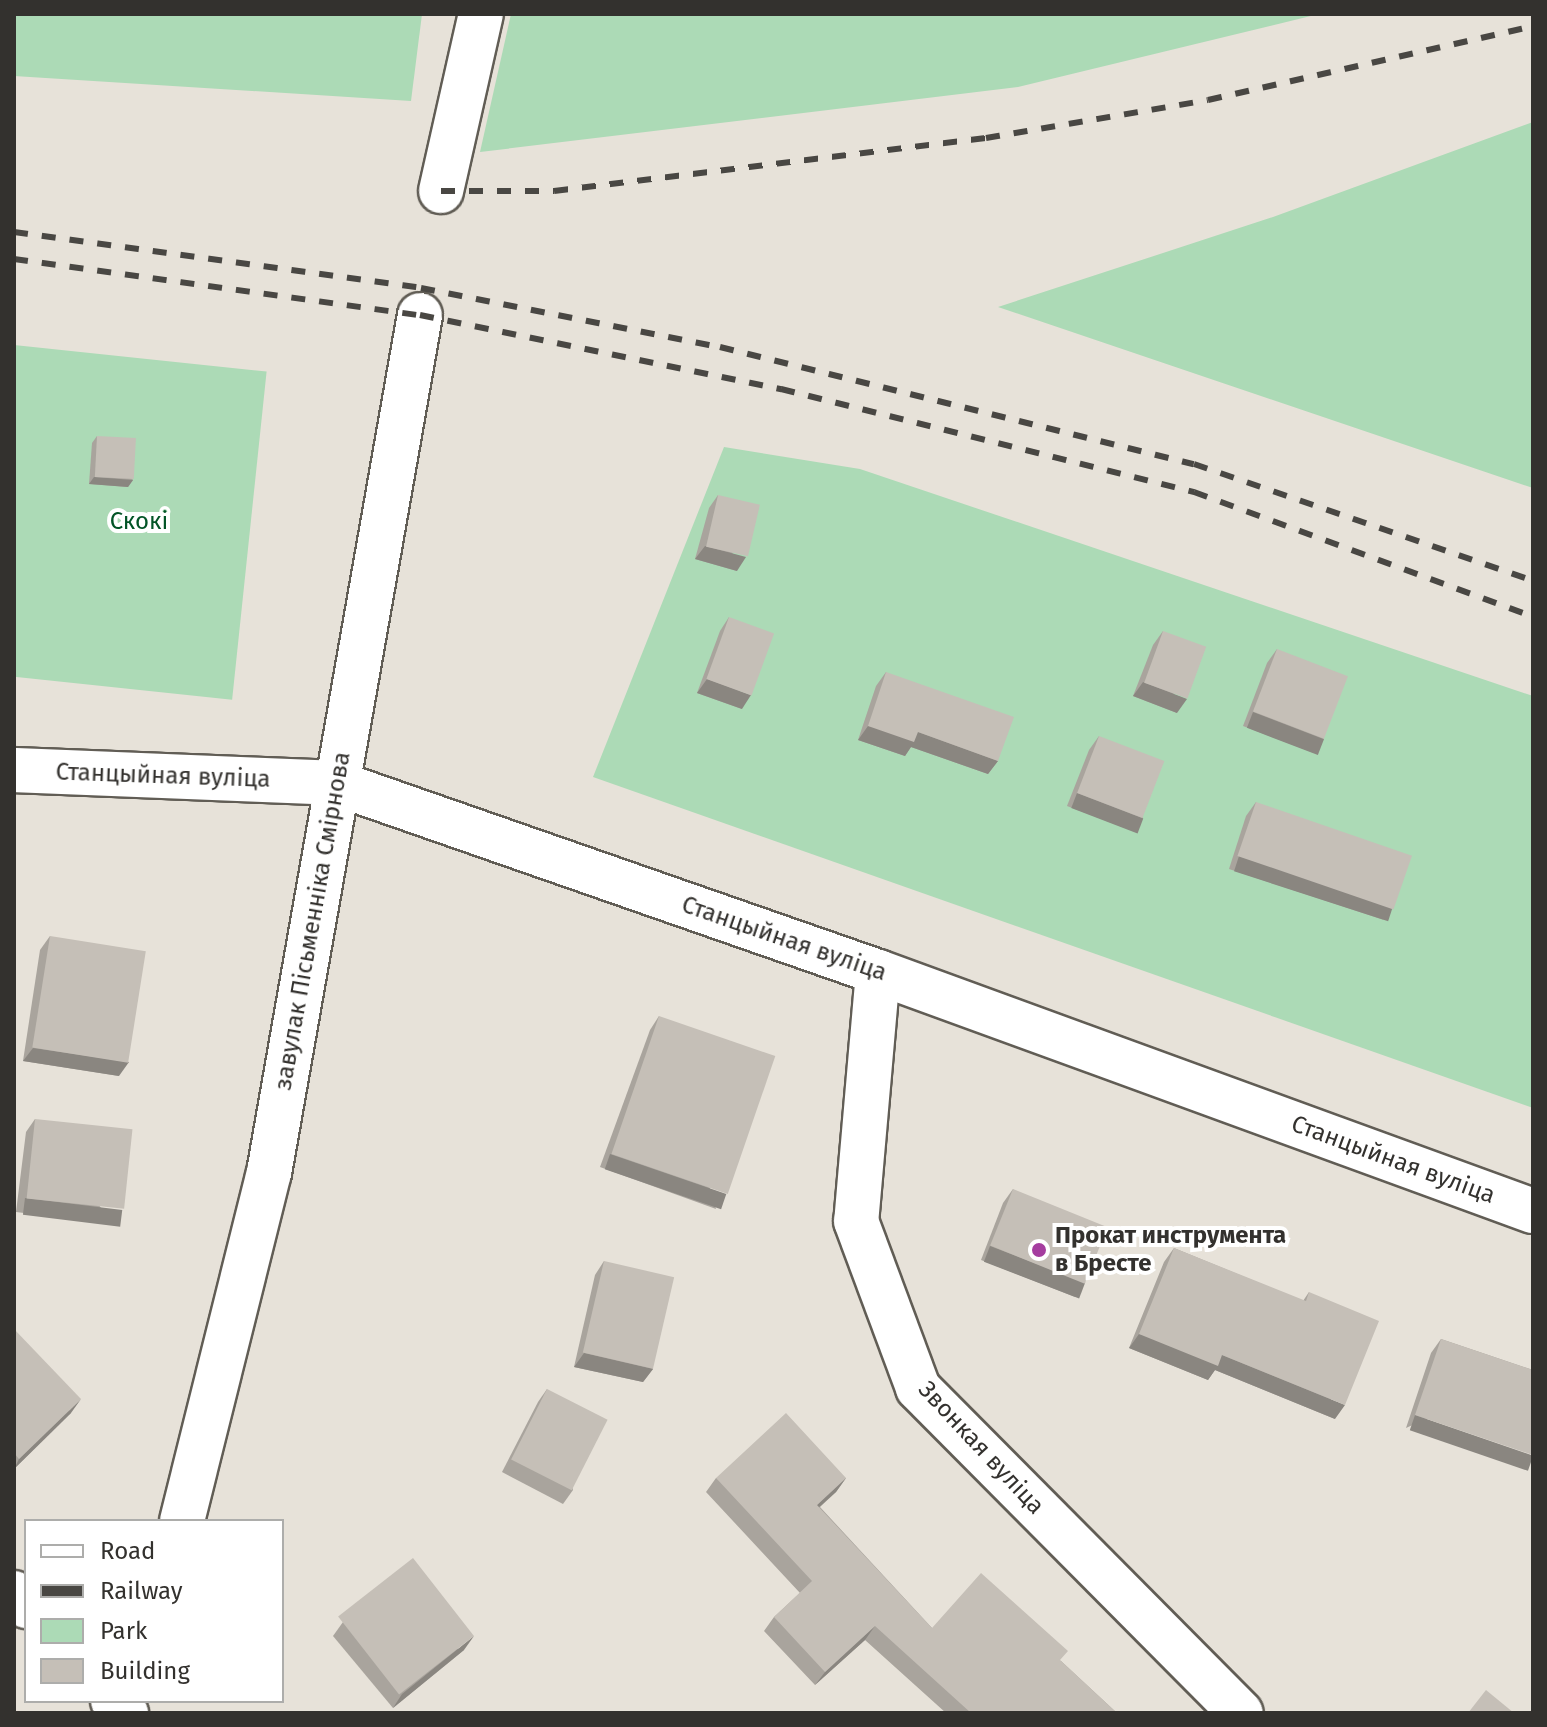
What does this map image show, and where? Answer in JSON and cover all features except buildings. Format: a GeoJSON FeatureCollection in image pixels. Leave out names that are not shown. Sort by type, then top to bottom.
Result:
{"type":"FeatureCollection","features":[{"type":"Feature","properties":{"kind":"street"},"geometry":{"type":"LineString","coordinates":[[441,191],[481,14]]}},
{"type":"Feature","properties":{"kind":"street","name":"завулак Пісьменніка Смірнова"},"geometry":{"type":"LineString","coordinates":[[182,1519],[269,1173],[420,315]]}},
{"type":"Feature","properties":{"kind":"street","name":"Станцыйная вуліца"},"geometry":{"type":"LineString","coordinates":[[14,770],[336,783],[878,972],[1533,1211]]}},
{"type":"Feature","properties":{"kind":"street","name":"Звонкая вуліца"},"geometry":{"type":"LineString","coordinates":[[878,972],[856,1221],[918,1388],[1241,1713]]}},
{"type":"Feature","properties":{"kind":"green space"},"geometry":{"type":"Polygon","coordinates":[[[14,14],[422,14],[411,101],[14,76],[14,14]]]}},
{"type":"Feature","properties":{"kind":"green space"},"geometry":{"type":"Polygon","coordinates":[[[511,14],[1319,14],[1018,87],[480,152],[511,14]]]}},
{"type":"Feature","properties":{"kind":"green space"},"geometry":{"type":"Polygon","coordinates":[[[1533,122],[1533,488],[998,307],[1273,217],[1533,122]]]}},
{"type":"Feature","properties":{"kind":"green space","name":"Скокі"},"geometry":{"type":"Polygon","coordinates":[[[14,345],[267,372],[232,700],[14,677],[14,345]]]}},
{"type":"Feature","properties":{"kind":"green space"},"geometry":{"type":"Polygon","coordinates":[[[724,447],[860,469],[1533,696],[1533,1108],[593,777],[724,447]]]}},
{"type":"Feature","properties":{"kind":"railway"},"geometry":{"type":"LineString","coordinates":[[441,191],[554,191],[986,138],[1208,100],[1533,26]]}},
{"type":"Feature","properties":{"kind":"railway"},"geometry":{"type":"LineString","coordinates":[[14,232],[421,288],[720,347],[1194,464],[1533,581]]}},
{"type":"Feature","properties":{"kind":"railway"},"geometry":{"type":"LineString","coordinates":[[14,259],[420,315],[781,389],[1194,492],[1533,617]]}},
{"type":"Feature","properties":{"kind":"place","name":"Прокат инструмента в Бресте"},"geometry":{"type":"Point","coordinates":[1039,1250]}}]}
